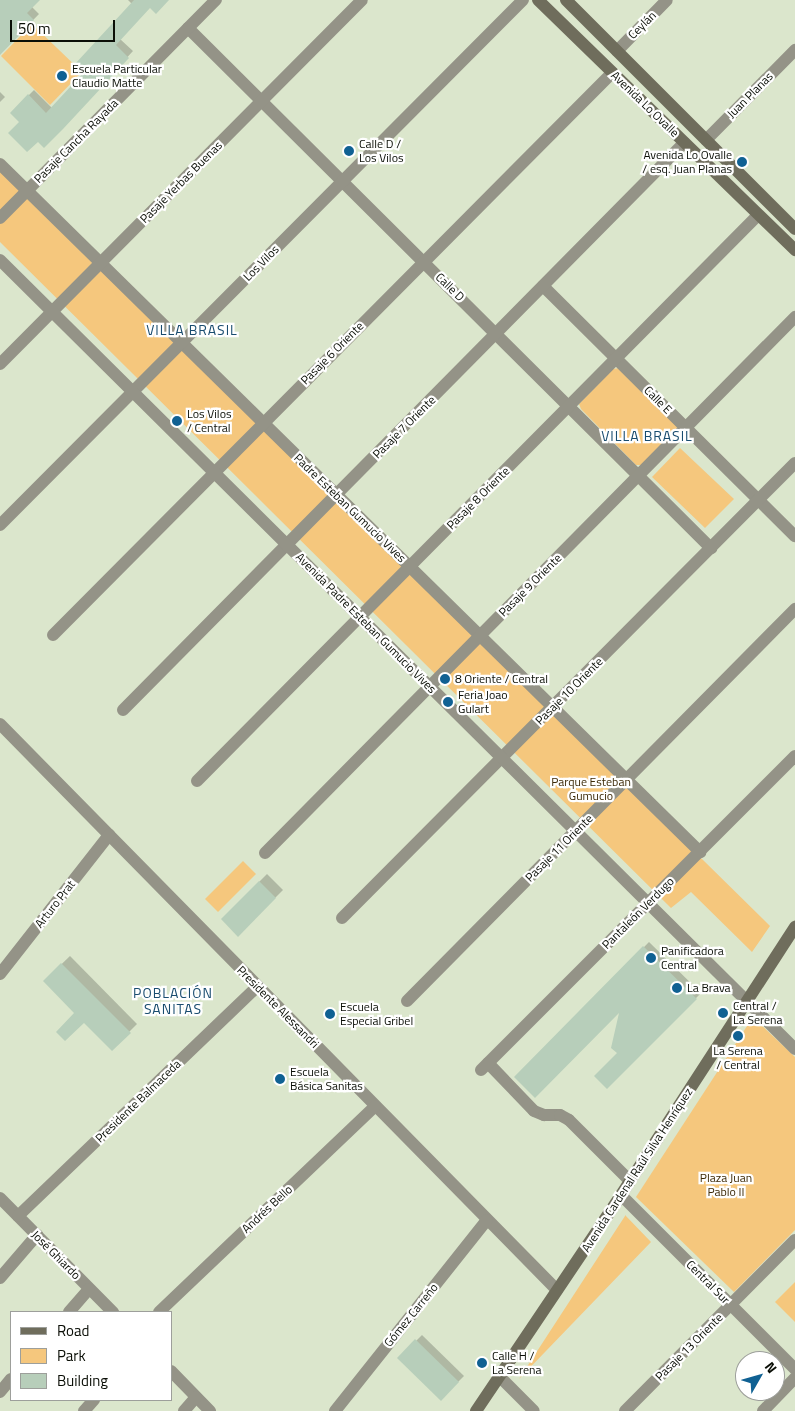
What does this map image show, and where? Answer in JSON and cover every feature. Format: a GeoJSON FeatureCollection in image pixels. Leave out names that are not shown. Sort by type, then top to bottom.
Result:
{"type":"FeatureCollection","features":[{"type":"Feature","properties":{"kind":"main road","name":"Avenida Lo Ovalle"},"geometry":{"type":"LineString","coordinates":[[538,0],[795,250]]}},
{"type":"Feature","properties":{"kind":"main road","name":"Avenida Lo Ovalle"},"geometry":{"type":"LineString","coordinates":[[566,0],[795,229]]}},
{"type":"Feature","properties":{"kind":"main road","name":"Avenida Cardenal Raúl Silva Henríquez"},"geometry":{"type":"LineString","coordinates":[[476,1411],[621,1195],[795,927]]}},
{"type":"Feature","properties":{"kind":"street","name":"Pasaje Cancha Rayada"},"geometry":{"type":"LineString","coordinates":[[0,218],[216,0]]}},
{"type":"Feature","properties":{"kind":"street","name":"Pasaje Yerbas Buenas"},"geometry":{"type":"LineString","coordinates":[[0,364],[362,0]]}},
{"type":"Feature","properties":{"kind":"street","name":"Los Vilos"},"geometry":{"type":"LineString","coordinates":[[0,525],[523,0]]}},
{"type":"Feature","properties":{"kind":"street","name":"Ceylán"},"geometry":{"type":"LineString","coordinates":[[617,51],[667,0]]}},
{"type":"Feature","properties":{"kind":"street","name":"Calle D"},"geometry":{"type":"LineString","coordinates":[[188,28],[334,170],[341,182],[496,333],[711,548]]}},
{"type":"Feature","properties":{"kind":"street","name":"Juan Planas"},"geometry":{"type":"LineString","coordinates":[[706,140],[795,50]]}},
{"type":"Feature","properties":{"kind":"street","name":"Pasaje 6 Oriente"},"geometry":{"type":"LineString","coordinates":[[53,635],[612,72]]}},
{"type":"Feature","properties":{"kind":"street","name":"Pasaje 7 Oriente"},"geometry":{"type":"LineString","coordinates":[[123,710],[684,143]]}},
{"type":"Feature","properties":{"kind":"street","name":"Padre Esteban Gumucio Vives"},"geometry":{"type":"LineString","coordinates":[[0,164],[700,852]]}},
{"type":"Feature","properties":{"kind":"street","name":"Pasaje 8 Oriente"},"geometry":{"type":"LineString","coordinates":[[197,781],[758,215]]}},
{"type":"Feature","properties":{"kind":"street","name":"Avenida Padre Esteban Gumucio Vives"},"geometry":{"type":"LineString","coordinates":[[0,260],[795,1049]]}},
{"type":"Feature","properties":{"kind":"street","name":"Calle E"},"geometry":{"type":"LineString","coordinates":[[543,286],[795,536]]}},
{"type":"Feature","properties":{"kind":"street","name":"Pasaje 9 Oriente"},"geometry":{"type":"LineString","coordinates":[[265,853],[795,317]]}},
{"type":"Feature","properties":{"kind":"street","name":"Pasaje 10 Oriente"},"geometry":{"type":"LineString","coordinates":[[342,918],[795,463]]}},
{"type":"Feature","properties":{"kind":"street","name":"Pasaje 11 Oriente"},"geometry":{"type":"LineString","coordinates":[[408,1001],[795,609]]}},
{"type":"Feature","properties":{"kind":"street","name":"Presidente Alessandri"},"geometry":{"type":"LineString","coordinates":[[0,724],[557,1290]]}},
{"type":"Feature","properties":{"kind":"street","name":"Pantaleón Verdugo"},"geometry":{"type":"LineString","coordinates":[[630,1181],[569,1120],[560,1115],[544,1115],[534,1111],[484,1067],[795,756]]}},
{"type":"Feature","properties":{"kind":"street","name":"Arturo Prat"},"geometry":{"type":"LineString","coordinates":[[0,974],[109,835]]}},
{"type":"Feature","properties":{"kind":"street","name":"Presidente Balmaceda"},"geometry":{"type":"LineString","coordinates":[[18,1216],[258,986]]}},
{"type":"Feature","properties":{"kind":"street","name":"Andrés Bello"},"geometry":{"type":"LineString","coordinates":[[160,1311],[375,1106]]}},
{"type":"Feature","properties":{"kind":"street","name":"Central Sur"},"geometry":{"type":"LineString","coordinates":[[621,1195],[795,1369]]}},
{"type":"Feature","properties":{"kind":"street","name":"José Ghiardo"},"geometry":{"type":"LineString","coordinates":[[0,1198],[112,1311]]}},
{"type":"Feature","properties":{"kind":"street","name":"Gómez Carreño"},"geometry":{"type":"LineString","coordinates":[[335,1411],[488,1220]]}},
{"type":"Feature","properties":{"kind":"street"},"geometry":{"type":"LineString","coordinates":[[0,1278],[37,1235]]}},
{"type":"Feature","properties":{"kind":"street","name":"Pasaje 13 Oriente"},"geometry":{"type":"LineString","coordinates":[[625,1411],[795,1240]]}},
{"type":"Feature","properties":{"kind":"street"},"geometry":{"type":"LineString","coordinates":[[70,1311],[90,1288]]}},
{"type":"Feature","properties":{"kind":"street"},"geometry":{"type":"LineString","coordinates":[[172,1373],[210,1411]]}},
{"type":"Feature","properties":{"kind":"street"},"geometry":{"type":"LineString","coordinates":[[499,1376],[534,1411]]}},
{"type":"Feature","properties":{"kind":"street"},"geometry":{"type":"LineString","coordinates":[[762,1411],[795,1378]]}},
{"type":"Feature","properties":{"kind":"street"},"geometry":{"type":"LineString","coordinates":[[0,1392],[10,1380]]}},
{"type":"Feature","properties":{"kind":"street"},"geometry":{"type":"LineString","coordinates":[[184,1411],[196,1397]]}},
{"type":"Feature","properties":{"kind":"street"},"geometry":{"type":"LineString","coordinates":[[84,1411],[93,1401]]}},
{"type":"Feature","properties":{"kind":"green space"},"geometry":{"type":"Polygon","coordinates":[[[32,24],[82,72],[50,105],[1,56],[32,24]]]}},
{"type":"Feature","properties":{"kind":"green space","name":"Parque Esteban Gumucio"},"geometry":{"type":"Polygon","coordinates":[[[0,168],[770,926],[752,952],[691,892],[671,908],[0,242],[0,168]]]}},
{"type":"Feature","properties":{"kind":"green space"},"geometry":{"type":"Polygon","coordinates":[[[619,368],[677,423],[677,430],[642,465],[636,465],[581,409],[579,404],[613,369],[619,368]]]}},
{"type":"Feature","properties":{"kind":"green space"},"geometry":{"type":"Polygon","coordinates":[[[680,448],[734,499],[705,528],[652,477],[680,448]]]}},
{"type":"Feature","properties":{"kind":"green space"},"geometry":{"type":"Polygon","coordinates":[[[243,861],[256,874],[218,912],[205,899],[243,861]]]}},
{"type":"Feature","properties":{"kind":"green space","name":"Plaza Juan Pablo II"},"geometry":{"type":"Polygon","coordinates":[[[749,1023],[759,1023],[795,1057],[795,1230],[734,1292],[636,1197],[749,1023]]]}},
{"type":"Feature","properties":{"kind":"green space"},"geometry":{"type":"Polygon","coordinates":[[[625,1216],[651,1242],[519,1379],[625,1216]]]}},
{"type":"Feature","properties":{"kind":"green space"},"geometry":{"type":"Polygon","coordinates":[[[795,1282],[795,1322],[775,1302],[795,1282]]]}},
{"type":"Feature","properties":{"kind":"building"},"geometry":{"type":"Polygon","coordinates":[[[0,0],[40,0],[27,13],[34,20],[0,55],[0,0]]]}},
{"type":"Feature","properties":{"kind":"building"},"geometry":{"type":"Polygon","coordinates":[[[134,0],[169,0],[156,14],[150,8],[116,45],[129,58],[63,129],[44,148],[38,142],[27,152],[8,133],[19,122],[10,113],[28,94],[46,113],[84,72],[75,64],[134,0]]]}},
{"type":"Feature","properties":{"kind":"building"},"geometry":{"type":"Polygon","coordinates":[[[259,881],[276,898],[238,937],[221,919],[259,881]]]}},
{"type":"Feature","properties":{"kind":"building"},"geometry":{"type":"Polygon","coordinates":[[[643,946],[697,999],[607,1089],[594,1076],[617,1053],[611,1048],[619,1013],[535,1098],[514,1077],[643,946]]]}},
{"type":"Feature","properties":{"kind":"building"},"geometry":{"type":"Polygon","coordinates":[[[61,963],[131,1033],[112,1051],[84,1023],[65,1041],[56,1032],[74,1013],[43,981],[61,963]]]}},
{"type":"Feature","properties":{"kind":"building"},"geometry":{"type":"Polygon","coordinates":[[[415,1339],[459,1382],[441,1401],[397,1358],[415,1339]]]}},
{"type":"Feature","properties":{"kind":"place","name":"Escuela Particular Claudio Matte"},"geometry":{"type":"Point","coordinates":[62,76]}},
{"type":"Feature","properties":{"kind":"place","name":"Calle D / Los Vilos"},"geometry":{"type":"Point","coordinates":[349,151]}},
{"type":"Feature","properties":{"kind":"place","name":"Avenida Lo Ovalle / esq. Juan Planas"},"geometry":{"type":"Point","coordinates":[742,162]}},
{"type":"Feature","properties":{"kind":"place","name":"Los Vilos / Central"},"geometry":{"type":"Point","coordinates":[177,421]}},
{"type":"Feature","properties":{"kind":"place","name":"8 Oriente / Central"},"geometry":{"type":"Point","coordinates":[445,679]}},
{"type":"Feature","properties":{"kind":"place","name":"Feria Joao Gulart"},"geometry":{"type":"Point","coordinates":[448,702]}},
{"type":"Feature","properties":{"kind":"place","name":"Panificadora Central"},"geometry":{"type":"Point","coordinates":[651,958]}},
{"type":"Feature","properties":{"kind":"place","name":"La Brava"},"geometry":{"type":"Point","coordinates":[677,988]}},
{"type":"Feature","properties":{"kind":"place","name":"Central / La Serena"},"geometry":{"type":"Point","coordinates":[723,1013]}},
{"type":"Feature","properties":{"kind":"place","name":"Escuela Especial Gribel"},"geometry":{"type":"Point","coordinates":[330,1014]}},
{"type":"Feature","properties":{"kind":"place","name":"La Serena / Central"},"geometry":{"type":"Point","coordinates":[738,1036]}},
{"type":"Feature","properties":{"kind":"place","name":"Escuela Básica Sanitas"},"geometry":{"type":"Point","coordinates":[280,1079]}},
{"type":"Feature","properties":{"kind":"place","name":"Calle H / La Serena"},"geometry":{"type":"Point","coordinates":[482,1363]}},
{"type":"Feature","properties":{"kind":"district","name":"VILLA BRASIL"},"geometry":{"type":"Point","coordinates":[192,330]}},
{"type":"Feature","properties":{"kind":"district","name":"VILLA BRASIL"},"geometry":{"type":"Point","coordinates":[647,436]}},
{"type":"Feature","properties":{"kind":"district","name":"POBLACIÓN SANITAS"},"geometry":{"type":"Point","coordinates":[173,1002]}}]}
